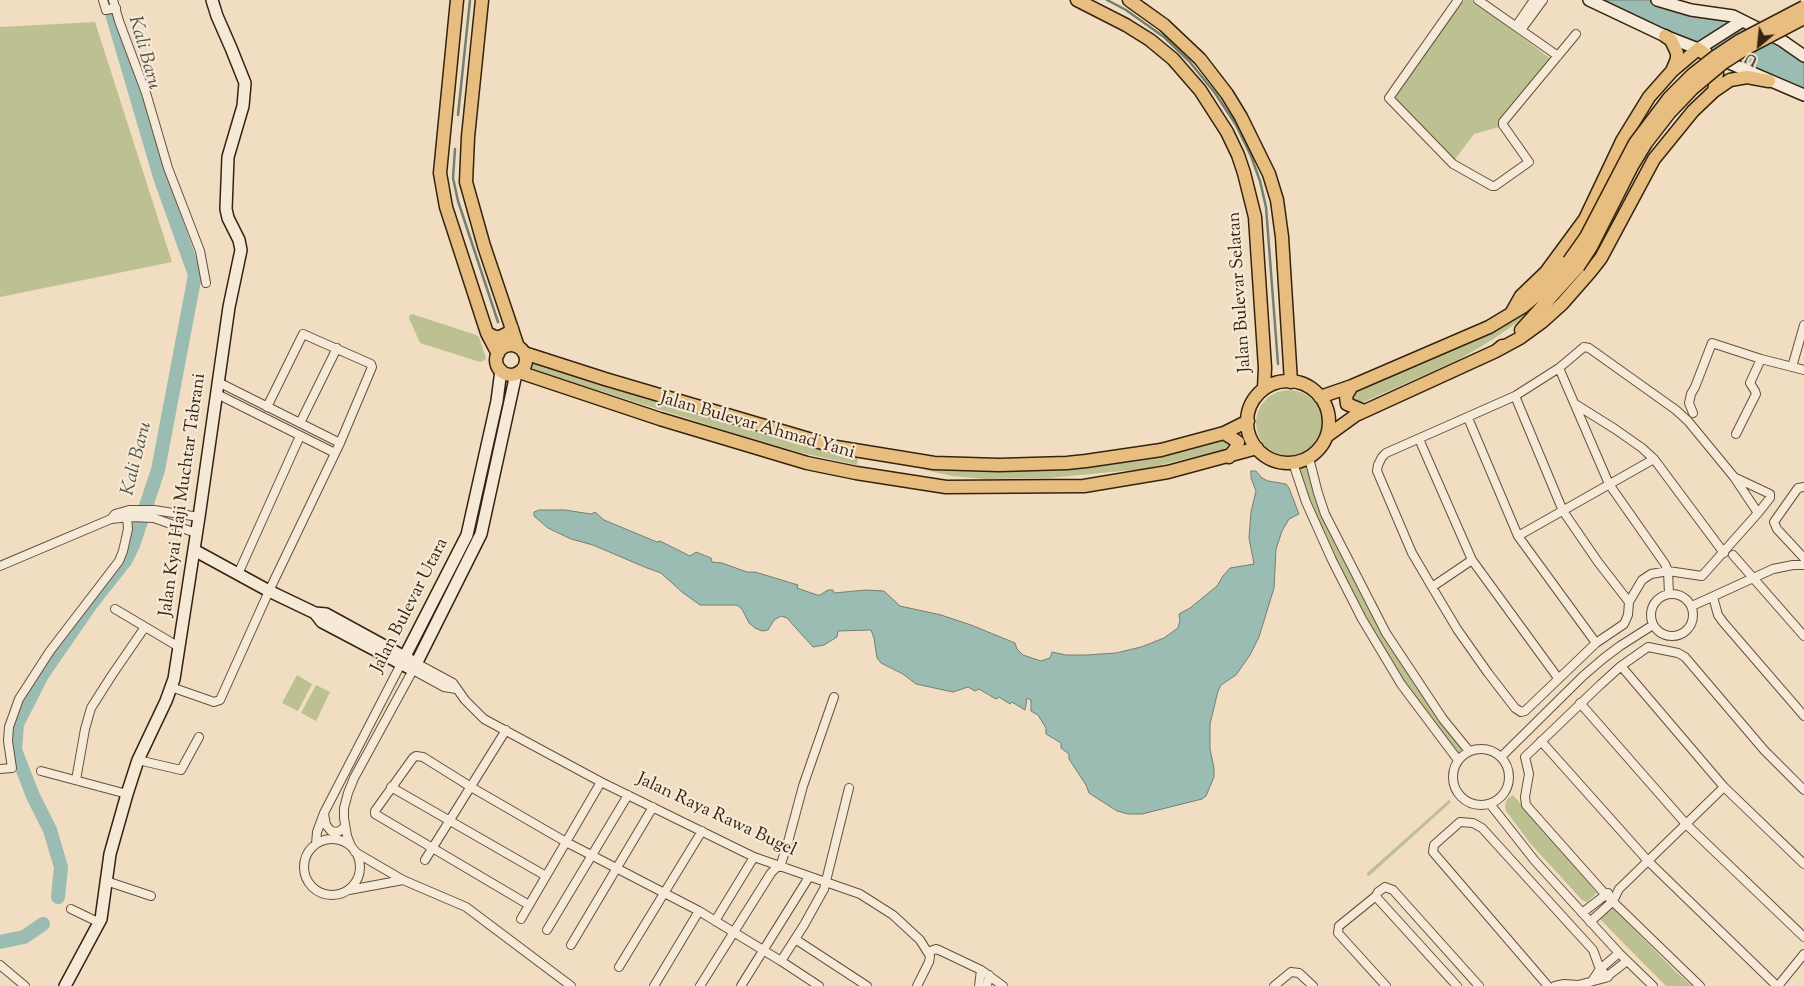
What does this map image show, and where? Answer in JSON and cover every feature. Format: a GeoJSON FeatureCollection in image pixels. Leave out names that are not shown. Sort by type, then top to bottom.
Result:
{"type":"FeatureCollection","features":[{"type":"Feature","properties":{"kind":"main road"},"geometry":{"type":"LineString","coordinates":[[457,0],[440,173],[446,207],[487,333],[498,354]]}},
{"type":"Feature","properties":{"kind":"main road"},"geometry":{"type":"LineString","coordinates":[[482,0],[466,182],[484,246],[521,350],[525,364],[518,373],[506,374],[501,370],[497,362],[501,349],[508,346],[521,350]]}},
{"type":"Feature","properties":{"kind":"main road","name":"Jalan Bulevar Selatan"},"geometry":{"type":"LineString","coordinates":[[1077,0],[1126,25],[1150,40],[1173,59],[1200,90],[1227,132],[1238,155],[1255,217],[1265,368],[1264,388]]}},
{"type":"Feature","properties":{"kind":"main road"},"geometry":{"type":"LineString","coordinates":[[1129,0],[1164,25],[1200,59],[1241,117],[1269,174],[1277,200],[1282,237],[1291,382]]}},
{"type":"Feature","properties":{"kind":"main road"},"geometry":{"type":"LineString","coordinates":[[1496,351],[1521,330],[1574,264],[1635,143],[1669,98],[1692,75],[1715,57],[1739,41],[1804,7]]}},
{"type":"Feature","properties":{"kind":"main road"},"geometry":{"type":"LineString","coordinates":[[1320,397],[1352,386],[1489,327],[1524,306],[1574,264],[1591,247],[1632,166],[1646,143],[1670,112],[1692,89],[1745,49],[1804,18]]}},
{"type":"Feature","properties":{"kind":"main road"},"geometry":{"type":"LineString","coordinates":[[1665,36],[1671,40],[1677,53],[1677,60],[1672,71]]}},
{"type":"Feature","properties":{"kind":"main road"},"geometry":{"type":"LineString","coordinates":[[1512,312],[1521,296],[1546,272],[1586,219],[1622,140],[1649,97],[1672,71],[1701,46],[1715,66],[1717,73],[1714,91]]}},
{"type":"Feature","properties":{"kind":"main road"},"geometry":{"type":"LineString","coordinates":[[1672,71],[1680,69],[1701,81],[1704,101]]}},
{"type":"Feature","properties":{"kind":"main road"},"geometry":{"type":"LineString","coordinates":[[1327,436],[1356,415],[1496,351],[1520,338],[1542,322],[1562,304],[1590,272],[1609,244],[1654,159],[1684,120],[1714,91],[1730,80],[1738,77],[1747,77],[1769,81]]}},
{"type":"Feature","properties":{"kind":"main road"},"geometry":{"type":"LineString","coordinates":[[487,333],[500,337],[508,333],[512,328]]}},
{"type":"Feature","properties":{"kind":"main road","name":"Jalan Bulevar Ahmad Yani"},"geometry":{"type":"LineString","coordinates":[[521,350],[557,364],[836,447],[927,462],[999,465],[1067,463],[1161,450],[1224,433],[1248,421]]}},
{"type":"Feature","properties":{"kind":"main road"},"geometry":{"type":"LineString","coordinates":[[1265,368],[1274,375],[1284,374],[1290,365]]}},
{"type":"Feature","properties":{"kind":"main road","name":"Jalan Bulevar Ahmad Yani"},"geometry":{"type":"LineString","coordinates":[[518,373],[807,464],[856,474],[946,487],[1084,486],[1168,472],[1257,448]]}},
{"type":"Feature","properties":{"kind":"main road"},"geometry":{"type":"LineString","coordinates":[[1283,382],[1302,384],[1312,389],[1326,406],[1329,416],[1327,436],[1321,447],[1309,458],[1293,463],[1280,462],[1268,457],[1257,448],[1250,436],[1248,421],[1252,403],[1264,388],[1283,382]]}},
{"type":"Feature","properties":{"kind":"main road"},"geometry":{"type":"LineString","coordinates":[[1352,386],[1346,396],[1347,404],[1364,411]]}},
{"type":"Feature","properties":{"kind":"main road"},"geometry":{"type":"LineString","coordinates":[[1224,433],[1238,442],[1229,457]]}},
{"type":"Feature","properties":{"kind":"street"},"geometry":{"type":"LineString","coordinates":[[103,0],[105,10],[112,7],[146,94],[168,168],[200,251],[206,283]]}},
{"type":"Feature","properties":{"kind":"street","name":"Jalan Kyai Haji Muchtar Tabrani"},"geometry":{"type":"LineString","coordinates":[[65,986],[100,923],[112,848],[127,794],[138,760],[171,687],[177,663],[229,307],[241,248],[226,212],[227,160],[243,106],[245,87],[242,74],[216,16],[212,0]]}},
{"type":"Feature","properties":{"kind":"street"},"geometry":{"type":"LineString","coordinates":[[1458,0],[1389,98],[1454,164],[1492,186],[1496,186],[1529,162],[1503,125],[1503,122],[1576,34]]}},
{"type":"Feature","properties":{"kind":"street"},"geometry":{"type":"LineString","coordinates":[[1478,0],[1558,56]]}},
{"type":"Feature","properties":{"kind":"street"},"geometry":{"type":"LineString","coordinates":[[1519,28],[1534,0]]}},
{"type":"Feature","properties":{"kind":"street"},"geometry":{"type":"LineString","coordinates":[[1519,28],[1543,0]]}},
{"type":"Feature","properties":{"kind":"street"},"geometry":{"type":"LineString","coordinates":[[1589,0],[1665,36],[1701,46],[1769,81],[1804,95]]}},
{"type":"Feature","properties":{"kind":"street"},"geometry":{"type":"LineString","coordinates":[[1657,0],[1691,10],[1733,16],[1781,40],[1804,56]]}},
{"type":"Feature","properties":{"kind":"street"},"geometry":{"type":"LineString","coordinates":[[1701,46],[1742,21]]}},
{"type":"Feature","properties":{"kind":"street"},"geometry":{"type":"LineString","coordinates":[[1792,367],[1804,325]]}},
{"type":"Feature","properties":{"kind":"street"},"geometry":{"type":"LineString","coordinates":[[171,687],[214,702],[220,700],[268,591],[340,443],[372,367],[371,364],[305,334],[301,335],[267,407]]}},
{"type":"Feature","properties":{"kind":"street"},"geometry":{"type":"LineString","coordinates":[[1693,413],[1689,403],[1691,394],[1696,387],[1712,343],[1761,359],[1804,370]]}},
{"type":"Feature","properties":{"kind":"street"},"geometry":{"type":"LineString","coordinates":[[1734,477],[1770,494],[1770,498],[1758,513],[1724,553],[1702,576],[1668,571],[1651,574],[1642,580],[1629,602],[1628,615],[1624,624],[1596,643],[1525,711],[1521,712],[1515,708],[1457,629],[1412,553],[1377,471],[1379,461],[1386,453],[1515,396],[1559,368],[1584,347],[1589,348],[1676,410],[1693,427],[1734,477],[1758,513]]}},
{"type":"Feature","properties":{"kind":"street"},"geometry":{"type":"LineString","coordinates":[[300,423],[337,348]]}},
{"type":"Feature","properties":{"kind":"street"},"geometry":{"type":"LineString","coordinates":[[1736,434],[1756,394],[1756,390],[1750,383],[1761,359]]}},
{"type":"Feature","properties":{"kind":"street"},"geometry":{"type":"LineString","coordinates":[[1559,368],[1609,484],[1660,555],[1668,571],[1669,594]]}},
{"type":"Feature","properties":{"kind":"street","name":"Jalan Bulevar Utara"},"geometry":{"type":"LineString","coordinates":[[316,844],[317,832],[324,813],[467,535],[497,401],[501,370]]}},
{"type":"Feature","properties":{"kind":"street","name":"Jalan Bulevar Utara"},"geometry":{"type":"LineString","coordinates":[[353,849],[345,827],[344,808],[350,786],[481,534],[518,373]]}},
{"type":"Feature","properties":{"kind":"street"},"geometry":{"type":"LineString","coordinates":[[218,388],[267,407],[340,443]]}},
{"type":"Feature","properties":{"kind":"street"},"geometry":{"type":"LineString","coordinates":[[218,388],[300,436],[335,454]]}},
{"type":"Feature","properties":{"kind":"street"},"geometry":{"type":"LineString","coordinates":[[1515,396],[1563,511],[1598,562],[1629,602]]}},
{"type":"Feature","properties":{"kind":"street"},"geometry":{"type":"LineString","coordinates":[[1575,404],[1615,429],[1654,459],[1724,553]]}},
{"type":"Feature","properties":{"kind":"street"},"geometry":{"type":"LineString","coordinates":[[1468,418],[1518,536],[1596,643]]}},
{"type":"Feature","properties":{"kind":"street"},"geometry":{"type":"LineString","coordinates":[[238,574],[300,436]]}},
{"type":"Feature","properties":{"kind":"street"},"geometry":{"type":"LineString","coordinates":[[1419,439],[1472,560],[1558,678]]}},
{"type":"Feature","properties":{"kind":"street"},"geometry":{"type":"LineString","coordinates":[[1309,458],[1325,514],[1386,633],[1443,719],[1469,751]]}},
{"type":"Feature","properties":{"kind":"street"},"geometry":{"type":"LineString","coordinates":[[1518,536],[1654,459]]}},
{"type":"Feature","properties":{"kind":"street"},"geometry":{"type":"LineString","coordinates":[[1293,463],[1306,502],[1332,560],[1367,628],[1401,684],[1458,760]]}},
{"type":"Feature","properties":{"kind":"street"},"geometry":{"type":"LineString","coordinates":[[1804,487],[1798,488],[1774,522],[1777,529],[1804,558]]}},
{"type":"Feature","properties":{"kind":"street"},"geometry":{"type":"LineString","coordinates":[[154,514],[196,533]]}},
{"type":"Feature","properties":{"kind":"street"},"geometry":{"type":"LineString","coordinates":[[0,566],[106,521],[129,515],[199,516]]}},
{"type":"Feature","properties":{"kind":"street"},"geometry":{"type":"LineString","coordinates":[[0,769],[12,768],[4,741],[19,699],[50,651],[119,561],[128,529],[129,515]]}},
{"type":"Feature","properties":{"kind":"street","name":"Jalan Raya Rawa Bugel"},"geometry":{"type":"LineString","coordinates":[[194,550],[268,591],[315,613],[326,614],[414,666],[453,683],[456,689],[480,715],[601,782],[754,857],[860,894],[893,915],[920,940],[928,952]]}},
{"type":"Feature","properties":{"kind":"street"},"geometry":{"type":"LineString","coordinates":[[1733,554],[1804,636]]}},
{"type":"Feature","properties":{"kind":"street"},"geometry":{"type":"LineString","coordinates":[[1432,586],[1472,560]]}},
{"type":"Feature","properties":{"kind":"street"},"geometry":{"type":"LineString","coordinates":[[1692,606],[1753,577],[1783,566],[1804,565]]}},
{"type":"Feature","properties":{"kind":"street"},"geometry":{"type":"LineString","coordinates":[[1669,594],[1682,596],[1692,606],[1693,620],[1685,632],[1671,637],[1664,635],[1653,625],[1651,619],[1653,605],[1662,596],[1669,594]]}},
{"type":"Feature","properties":{"kind":"street"},"geometry":{"type":"LineString","coordinates":[[1713,597],[1718,615],[1723,622],[1804,716]]}},
{"type":"Feature","properties":{"kind":"street"},"geometry":{"type":"LineString","coordinates":[[115,609],[179,647]]}},
{"type":"Feature","properties":{"kind":"street"},"geometry":{"type":"LineString","coordinates":[[1501,757],[1597,664],[1620,646],[1653,625]]}},
{"type":"Feature","properties":{"kind":"street"},"geometry":{"type":"LineString","coordinates":[[76,780],[89,714],[112,675],[145,627]]}},
{"type":"Feature","properties":{"kind":"street"},"geometry":{"type":"LineString","coordinates":[[1700,986],[1605,894],[1526,805],[1525,797],[1529,774],[1525,757],[1621,666],[1648,647],[1682,654],[1764,750],[1804,790]]}},
{"type":"Feature","properties":{"kind":"street"},"geometry":{"type":"LineString","coordinates":[[1621,666],[1724,787],[1804,864]]}},
{"type":"Feature","properties":{"kind":"street"},"geometry":{"type":"LineString","coordinates":[[700,986],[771,874],[779,867],[788,842],[803,786],[834,697]]}},
{"type":"Feature","properties":{"kind":"street"},"geometry":{"type":"LineString","coordinates":[[1580,703],[1686,824],[1804,937]]}},
{"type":"Feature","properties":{"kind":"street"},"geometry":{"type":"LineString","coordinates":[[425,860],[506,730]]}},
{"type":"Feature","properties":{"kind":"street"},"geometry":{"type":"LineString","coordinates":[[138,760],[181,770],[199,737]]}},
{"type":"Feature","properties":{"kind":"street"},"geometry":{"type":"LineString","coordinates":[[1541,740],[1648,861],[1777,986],[1804,954]]}},
{"type":"Feature","properties":{"kind":"street"},"geometry":{"type":"LineString","coordinates":[[1486,749],[1501,757],[1506,765],[1509,774],[1509,784],[1498,800],[1490,804],[1473,804],[1465,801],[1456,791],[1453,774],[1458,760],[1469,751],[1486,749]]}},
{"type":"Feature","properties":{"kind":"street"},"geometry":{"type":"LineString","coordinates":[[529,905],[375,814],[375,810],[412,759],[418,756],[423,757],[566,842],[715,921],[781,960],[819,986]]}},
{"type":"Feature","properties":{"kind":"street"},"geometry":{"type":"LineString","coordinates":[[41,771],[127,794]]}},
{"type":"Feature","properties":{"kind":"street"},"geometry":{"type":"LineString","coordinates":[[520,919],[601,782]]}},
{"type":"Feature","properties":{"kind":"street"},"geometry":{"type":"LineString","coordinates":[[392,786],[546,876]]}},
{"type":"Feature","properties":{"kind":"street"},"geometry":{"type":"LineString","coordinates":[[1590,922],[1613,902],[1619,889],[1724,787]]}},
{"type":"Feature","properties":{"kind":"street"},"geometry":{"type":"LineString","coordinates":[[781,960],[824,889],[849,788]]}},
{"type":"Feature","properties":{"kind":"street"},"geometry":{"type":"LineString","coordinates":[[547,930],[628,794]]}},
{"type":"Feature","properties":{"kind":"street"},"geometry":{"type":"LineString","coordinates":[[1490,804],[1535,860],[1590,922],[1652,986]]}},
{"type":"Feature","properties":{"kind":"street"},"geometry":{"type":"LineString","coordinates":[[571,945],[618,869],[653,807]]}},
{"type":"Feature","properties":{"kind":"street"},"geometry":{"type":"LineString","coordinates":[[324,813],[328,829],[335,832],[345,827]]}},
{"type":"Feature","properties":{"kind":"street"},"geometry":{"type":"LineString","coordinates":[[1548,986],[1432,852],[1434,844],[1460,822],[1473,823],[1482,828],[1593,950],[1600,969],[1608,977]]}},
{"type":"Feature","properties":{"kind":"street"},"geometry":{"type":"LineString","coordinates":[[619,967],[702,831]]}},
{"type":"Feature","properties":{"kind":"street"},"geometry":{"type":"LineString","coordinates":[[403,880],[335,894],[323,893],[309,882],[304,870],[304,864],[308,853],[316,844],[334,839],[343,842],[403,880],[466,907],[571,986]]}},
{"type":"Feature","properties":{"kind":"street"},"geometry":{"type":"LineString","coordinates":[[346,891],[352,887],[358,876],[360,864],[353,849]]}},
{"type":"Feature","properties":{"kind":"street"},"geometry":{"type":"LineString","coordinates":[[715,921],[754,857]]}},
{"type":"Feature","properties":{"kind":"street"},"geometry":{"type":"LineString","coordinates":[[741,986],[809,877]]}},
{"type":"Feature","properties":{"kind":"street"},"geometry":{"type":"LineString","coordinates":[[106,881],[151,896]]}},
{"type":"Feature","properties":{"kind":"street"},"geometry":{"type":"LineString","coordinates":[[1386,986],[1338,933],[1339,926],[1386,887],[1393,890],[1479,986]]}},
{"type":"Feature","properties":{"kind":"street"},"geometry":{"type":"LineString","coordinates":[[1582,913],[1605,894],[1619,889]]}},
{"type":"Feature","properties":{"kind":"street"},"geometry":{"type":"LineString","coordinates":[[1376,896],[1457,986]]}},
{"type":"Feature","properties":{"kind":"street"},"geometry":{"type":"LineString","coordinates":[[71,909],[100,923]]}},
{"type":"Feature","properties":{"kind":"street"},"geometry":{"type":"LineString","coordinates":[[654,986],[699,912]]}},
{"type":"Feature","properties":{"kind":"street"},"geometry":{"type":"LineString","coordinates":[[795,939],[867,986]]}},
{"type":"Feature","properties":{"kind":"street"},"geometry":{"type":"LineString","coordinates":[[917,986],[929,962],[928,952],[938,950],[980,970],[1003,986]]}},
{"type":"Feature","properties":{"kind":"street"},"geometry":{"type":"LineString","coordinates":[[1592,981],[1600,969],[1619,953]]}},
{"type":"Feature","properties":{"kind":"street"},"geometry":{"type":"LineString","coordinates":[[1555,986],[1578,984],[1608,977],[1627,961]]}},
{"type":"Feature","properties":{"kind":"street"},"geometry":{"type":"LineString","coordinates":[[0,965],[25,986]]}},
{"type":"Feature","properties":{"kind":"street"},"geometry":{"type":"LineString","coordinates":[[979,986],[980,970]]}},
{"type":"Feature","properties":{"kind":"street"},"geometry":{"type":"LineString","coordinates":[[1274,986],[1291,972],[1295,972],[1303,976],[1313,986]]}},
{"type":"Feature","properties":{"kind":"street"},"geometry":{"type":"LineString","coordinates":[[987,986],[989,975]]}},
{"type":"Feature","properties":{"kind":"green space"},"geometry":{"type":"Polygon","coordinates":[[[1464,0],[1472,0],[1551,59],[1499,127],[1474,134],[1453,162],[1391,98],[1464,0]]]}},
{"type":"Feature","properties":{"kind":"green space"},"geometry":{"type":"Polygon","coordinates":[[[95,22],[172,262],[0,297],[0,27],[95,22]]]}},
{"type":"Feature","properties":{"kind":"green space"},"geometry":{"type":"Polygon","coordinates":[[[1535,302],[1538,303],[1518,322],[1458,360],[1357,405],[1350,396],[1353,392],[1535,302]]]}},
{"type":"Feature","properties":{"kind":"green space"},"geometry":{"type":"Polygon","coordinates":[[[412,314],[476,335],[479,337],[485,360],[480,362],[420,343],[409,318],[412,314]]]}},
{"type":"Feature","properties":{"kind":"green space"},"geometry":{"type":"Polygon","coordinates":[[[533,362],[804,445],[858,457],[857,465],[802,453],[750,438],[533,370],[531,368],[533,362]]]}},
{"type":"Feature","properties":{"kind":"green space"},"geometry":{"type":"Polygon","coordinates":[[[1289,390],[1302,393],[1312,400],[1319,410],[1322,423],[1319,436],[1312,446],[1302,453],[1289,456],[1276,453],[1266,446],[1259,436],[1256,423],[1259,410],[1266,400],[1276,393],[1289,390]]]}},
{"type":"Feature","properties":{"kind":"green space"},"geometry":{"type":"Polygon","coordinates":[[[1226,438],[1232,446],[1225,450],[1143,469],[1049,478],[986,479],[952,476],[925,470],[924,467],[989,471],[1050,471],[1093,467],[1144,460],[1226,438]]]}},
{"type":"Feature","properties":{"kind":"green space"},"geometry":{"type":"Polygon","coordinates":[[[1309,458],[1318,493],[1386,633],[1469,751],[1458,760],[1401,684],[1332,560],[1293,463],[1309,458]]]}},
{"type":"Feature","properties":{"kind":"green space"},"geometry":{"type":"Polygon","coordinates":[[[297,675],[312,684],[298,711],[282,703],[297,675]]]}},
{"type":"Feature","properties":{"kind":"green space"},"geometry":{"type":"Polygon","coordinates":[[[316,685],[330,692],[316,721],[301,713],[316,685]]]}},
{"type":"Feature","properties":{"kind":"green space"},"geometry":{"type":"Polygon","coordinates":[[[1513,795],[1597,893],[1587,902],[1582,900],[1530,843],[1506,811],[1507,799],[1513,795]]]}},
{"type":"Feature","properties":{"kind":"green space"},"geometry":{"type":"Polygon","coordinates":[[[1449,800],[1451,802],[1369,876],[1367,875],[1367,873],[1449,800]]]}},
{"type":"Feature","properties":{"kind":"green space"},"geometry":{"type":"Polygon","coordinates":[[[1610,905],[1692,986],[1666,986],[1600,919],[1599,916],[1610,905]]]}},
{"type":"Feature","properties":{"kind":"water"},"geometry":{"type":"Polygon","coordinates":[[[1589,0],[1657,0],[1733,16],[1804,56],[1804,95],[1589,0]]]}},
{"type":"Feature","properties":{"kind":"water"},"geometry":{"type":"Polygon","coordinates":[[[1251,471],[1256,471],[1262,478],[1268,481],[1286,484],[1299,514],[1289,519],[1282,531],[1276,549],[1274,588],[1259,637],[1250,655],[1236,675],[1221,685],[1218,691],[1210,724],[1210,749],[1214,777],[1206,796],[1202,799],[1142,814],[1128,814],[1117,811],[1089,793],[1069,759],[1069,754],[1061,748],[1061,743],[1046,734],[1046,728],[1038,715],[1031,711],[1031,700],[1027,698],[1025,710],[999,697],[996,699],[979,689],[975,691],[968,687],[953,692],[916,684],[903,674],[881,663],[877,658],[871,630],[838,631],[837,637],[824,645],[813,647],[787,618],[781,616],[774,620],[768,630],[762,631],[749,623],[742,609],[737,605],[700,605],[661,573],[593,545],[571,539],[548,528],[534,516],[534,512],[539,510],[565,510],[591,514],[595,512],[604,520],[657,542],[660,541],[690,556],[696,552],[711,558],[712,562],[722,563],[747,572],[755,572],[798,585],[797,588],[817,595],[828,590],[833,590],[834,593],[866,590],[884,591],[900,606],[941,615],[971,625],[1015,643],[1017,649],[1023,655],[1041,661],[1050,658],[1052,652],[1066,655],[1116,653],[1141,647],[1164,638],[1178,628],[1179,614],[1190,608],[1217,586],[1230,568],[1254,564],[1249,538],[1251,512],[1256,491],[1251,478],[1251,471]]]}},
{"type":"Feature","properties":{"kind":"waterway","name":"Kali Baru"},"geometry":{"type":"LineString","coordinates":[[58,897],[61,867],[50,830],[33,796],[15,750],[17,724],[42,675],[91,604],[125,561],[133,545],[158,470],[195,275],[161,180],[108,0]]}},
{"type":"Feature","properties":{"kind":"waterway"},"geometry":{"type":"LineString","coordinates":[[458,115],[470,0]]}},
{"type":"Feature","properties":{"kind":"waterway"},"geometry":{"type":"LineString","coordinates":[[1107,0],[1126,10],[1164,37],[1189,61],[1215,93],[1236,125],[1251,156],[1260,181],[1266,207],[1278,364]]}},
{"type":"Feature","properties":{"kind":"waterway"},"geometry":{"type":"LineString","coordinates":[[455,149],[453,178],[458,201],[498,322]]}},
{"type":"Feature","properties":{"kind":"waterway","name":"Kali Baru"},"geometry":{"type":"LineString","coordinates":[[0,942],[24,937],[43,924]]}}]}
